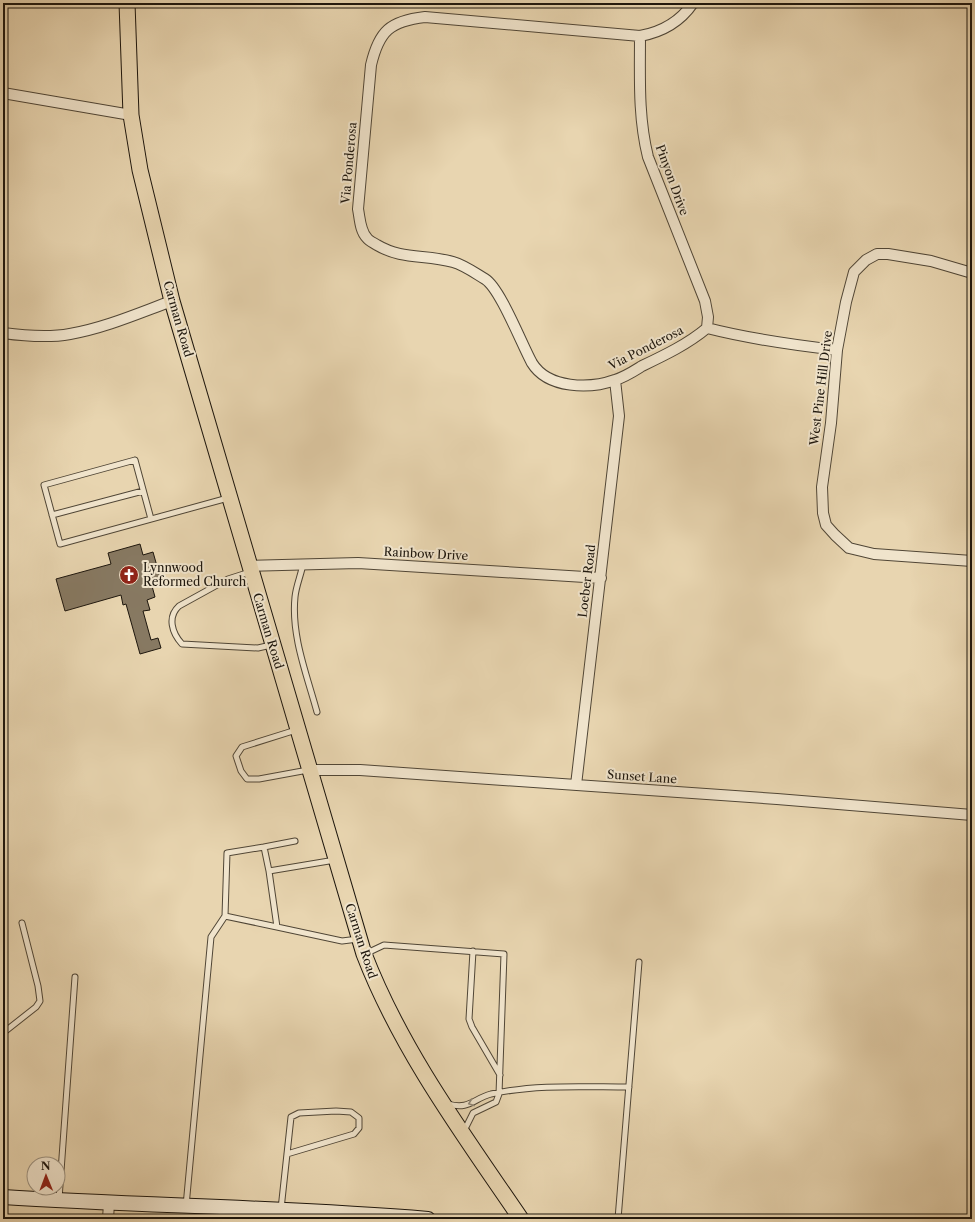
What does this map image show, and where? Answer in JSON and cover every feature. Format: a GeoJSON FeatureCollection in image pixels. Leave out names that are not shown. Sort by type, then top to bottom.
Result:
{"type":"FeatureCollection","features":[{"type":"Feature","properties":{"kind":"main road","name":"Carman Road"},"geometry":{"type":"LineString","coordinates":[[127,3],[131,115],[140,170],[172,301],[359,939],[377,989],[396,1027],[463,1134],[521,1219]]}},
{"type":"Feature","properties":{"kind":"street","name":"Via Ponderosa"},"geometry":{"type":"LineString","coordinates":[[693,3],[688,10],[672,24],[654,33],[640,36],[425,17],[409,19],[391,26],[381,36],[375,48],[371,65],[358,210],[360,226],[367,238],[388,252],[403,256],[424,257],[453,262],[487,280],[501,300],[533,364],[544,375],[560,383],[585,386],[615,380],[673,351],[694,339],[707,328]]}},
{"type":"Feature","properties":{"kind":"street","name":"Pinyon Drive"},"geometry":{"type":"LineString","coordinates":[[640,36],[640,107],[645,144],[658,184],[705,301],[708,317],[707,328]]}},
{"type":"Feature","properties":{"kind":"street"},"geometry":{"type":"LineString","coordinates":[[3,93],[131,115]]}},
{"type":"Feature","properties":{"kind":"street","name":"West Pine Hill Drive"},"geometry":{"type":"LineString","coordinates":[[972,273],[931,261],[898,255],[877,254],[866,260],[854,272],[846,302],[837,350],[831,422],[822,487],[823,513],[826,525],[849,548],[874,554],[972,561]]}},
{"type":"Feature","properties":{"kind":"street"},"geometry":{"type":"LineString","coordinates":[[3,333],[25,336],[70,335],[93,329],[172,301]]}},
{"type":"Feature","properties":{"kind":"street"},"geometry":{"type":"LineString","coordinates":[[707,328],[738,336],[837,350]]}},
{"type":"Feature","properties":{"kind":"street","name":"Loeber Road"},"geometry":{"type":"LineString","coordinates":[[576,785],[619,416],[615,380]]}},
{"type":"Feature","properties":{"kind":"street","name":"Rainbow Drive"},"geometry":{"type":"LineString","coordinates":[[250,569],[304,564],[358,564],[601,578]]}},
{"type":"Feature","properties":{"kind":"street","name":"Sunset Lane"},"geometry":{"type":"LineString","coordinates":[[309,770],[360,770],[972,815]]}},
{"type":"Feature","properties":{"kind":"street"},"geometry":{"type":"LineString","coordinates":[[3,1197],[109,1204],[368,1214],[428,1219]]}},
{"type":"Feature","properties":{"kind":"street"},"geometry":{"type":"LineString","coordinates":[[108,1219],[109,1204]]}},
{"type":"Feature","properties":{"kind":"lane"},"geometry":{"type":"LineString","coordinates":[[151,519],[135,460],[44,485],[60,544],[229,498]]}},
{"type":"Feature","properties":{"kind":"lane"},"geometry":{"type":"LineString","coordinates":[[52,515],[144,491]]}},
{"type":"Feature","properties":{"kind":"lane"},"geometry":{"type":"LineString","coordinates":[[304,564],[295,596],[295,620],[302,657],[317,712]]}},
{"type":"Feature","properties":{"kind":"lane"},"geometry":{"type":"LineString","coordinates":[[250,569],[228,579],[179,606],[173,612],[171,617],[176,638],[182,644],[258,648],[272,645]]}},
{"type":"Feature","properties":{"kind":"lane"},"geometry":{"type":"LineString","coordinates":[[297,730],[242,746],[236,756],[241,771],[247,779],[259,779],[309,770]]}},
{"type":"Feature","properties":{"kind":"lane"},"geometry":{"type":"LineString","coordinates":[[186,1206],[211,937],[225,916],[226,853],[295,841]]}},
{"type":"Feature","properties":{"kind":"lane"},"geometry":{"type":"LineString","coordinates":[[264,847],[269,872],[276,927]]}},
{"type":"Feature","properties":{"kind":"lane"},"geometry":{"type":"LineString","coordinates":[[269,872],[336,860]]}},
{"type":"Feature","properties":{"kind":"lane"},"geometry":{"type":"LineString","coordinates":[[225,916],[342,941],[359,939]]}},
{"type":"Feature","properties":{"kind":"lane"},"geometry":{"type":"LineString","coordinates":[[3,1033],[36,1007],[40,1001],[38,986],[22,923]]}},
{"type":"Feature","properties":{"kind":"lane"},"geometry":{"type":"LineString","coordinates":[[364,954],[384,945],[504,954],[500,1094],[496,1102],[473,1114],[463,1134]]}},
{"type":"Feature","properties":{"kind":"lane"},"geometry":{"type":"LineString","coordinates":[[473,951],[470,1019],[472,1027],[500,1076]]}},
{"type":"Feature","properties":{"kind":"lane"},"geometry":{"type":"LineString","coordinates":[[618,1219],[640,962]]}},
{"type":"Feature","properties":{"kind":"lane"},"geometry":{"type":"LineString","coordinates":[[59,1200],[75,977]]}},
{"type":"Feature","properties":{"kind":"lane"},"geometry":{"type":"LineString","coordinates":[[443,1103],[458,1107],[470,1105],[491,1094],[500,1094],[536,1087],[629,1086]]}},
{"type":"Feature","properties":{"kind":"lane"},"geometry":{"type":"LineString","coordinates":[[281,1210],[287,1154],[291,1117],[299,1113],[336,1110],[351,1112],[359,1118],[359,1128],[354,1134],[287,1154]]}},
{"type":"Feature","properties":{"kind":"building"},"geometry":{"type":"Polygon","coordinates":[[[140,544],[143,555],[153,552],[162,584],[152,586],[155,597],[147,600],[150,610],[143,611],[151,640],[158,638],[161,648],[140,654],[126,604],[123,605],[121,595],[65,611],[56,579],[111,564],[108,553],[140,544]]]}},
{"type":"Feature","properties":{"kind":"place","name":"Lynnwood Reformed Church"},"geometry":{"type":"Point","coordinates":[129,575]}}]}
